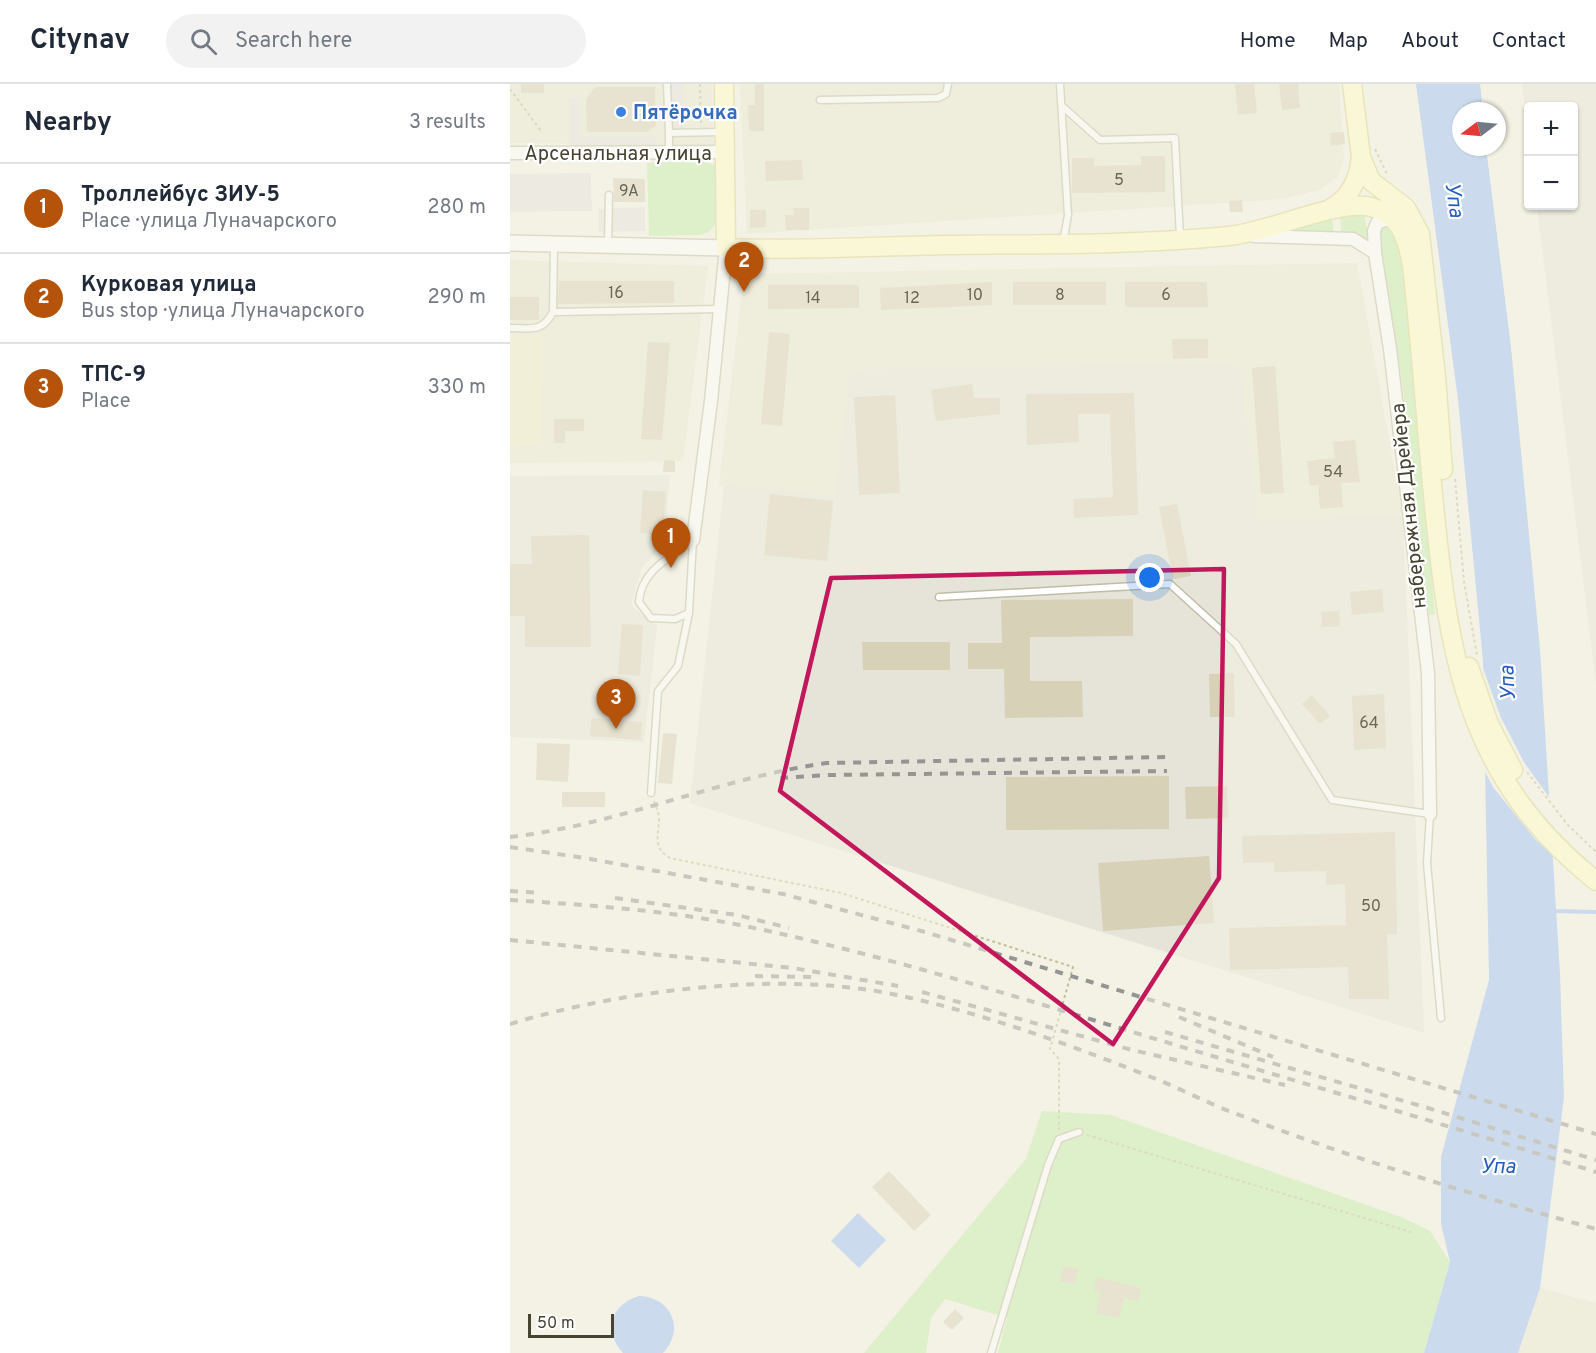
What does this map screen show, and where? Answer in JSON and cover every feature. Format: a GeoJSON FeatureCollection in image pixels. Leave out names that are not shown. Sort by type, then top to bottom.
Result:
{"type":"FeatureCollection","features":[{"type":"Feature","properties":{"kind":"main road"},"geometry":{"type":"LineString","coordinates":[[724,84],[727,152],[726,248],[1062,243],[1232,236],[1323,213],[1369,207],[1398,222],[1407,240],[1412,265],[1453,584],[1469,668],[1489,724],[1503,753],[1534,800],[1559,830],[1596,864]]}},
{"type":"Feature","properties":{"kind":"main road"},"geometry":{"type":"LineString","coordinates":[[1352,84],[1361,157],[1371,181],[1409,212],[1421,241],[1453,584],[1459,678],[1489,754],[1534,819],[1596,881]]}},
{"type":"Feature","properties":{"kind":"main road"},"geometry":{"type":"LineString","coordinates":[[1323,213],[1350,192],[1361,157]]}},
{"type":"Feature","properties":{"kind":"street","name":"Арсенальная улица"},"geometry":{"type":"LineString","coordinates":[[510,153],[727,152]]}},
{"type":"Feature","properties":{"kind":"street","name":"набережная Дрейера"},"geometry":{"type":"LineString","coordinates":[[1398,222],[1387,219],[1377,223],[1374,231],[1375,253],[1392,361],[1428,673],[1430,814]]}},
{"type":"Feature","properties":{"kind":"street"},"geometry":{"type":"LineString","coordinates":[[1232,236],[1343,237],[1358,240],[1375,253]]}},
{"type":"Feature","properties":{"kind":"street"},"geometry":{"type":"LineString","coordinates":[[510,243],[726,248],[721,309],[693,540]]}},
{"type":"Feature","properties":{"kind":"lane"},"geometry":{"type":"LineString","coordinates":[[667,84],[669,153]]}},
{"type":"Feature","properties":{"kind":"lane"},"geometry":{"type":"LineString","coordinates":[[820,100],[938,98],[946,94],[948,84]]}},
{"type":"Feature","properties":{"kind":"lane"},"geometry":{"type":"LineString","coordinates":[[1060,84],[1068,215],[1062,243]]}},
{"type":"Feature","properties":{"kind":"lane"},"geometry":{"type":"LineString","coordinates":[[1062,106],[1100,140],[1175,138],[1180,238]]}},
{"type":"Feature","properties":{"kind":"lane"},"geometry":{"type":"LineString","coordinates":[[669,133],[726,132]]}},
{"type":"Feature","properties":{"kind":"lane"},"geometry":{"type":"LineString","coordinates":[[608,245],[609,195]]}},
{"type":"Feature","properties":{"kind":"lane"},"geometry":{"type":"LineString","coordinates":[[510,328],[540,328],[547,323],[553,312],[554,244]]}},
{"type":"Feature","properties":{"kind":"lane"},"geometry":{"type":"LineString","coordinates":[[553,312],[721,309]]}},
{"type":"Feature","properties":{"kind":"lane"},"geometry":{"type":"LineString","coordinates":[[651,793],[658,691],[678,666],[688,613],[693,540]]}},
{"type":"Feature","properties":{"kind":"lane"},"geometry":{"type":"LineString","coordinates":[[688,613],[675,619],[651,618],[639,602],[640,587],[650,572],[693,540]]}},
{"type":"Feature","properties":{"kind":"lane"},"geometry":{"type":"LineString","coordinates":[[939,597],[1170,584],[1236,644],[1332,800],[1430,814],[1427,863],[1441,1018]]}},
{"type":"Feature","properties":{"kind":"lane"},"geometry":{"type":"LineString","coordinates":[[991,1353],[1048,1165],[1059,1139],[1079,1132]]}},
{"type":"Feature","properties":{"kind":"path"},"geometry":{"type":"LineString","coordinates":[[700,84],[701,132]]}},
{"type":"Feature","properties":{"kind":"path"},"geometry":{"type":"LineString","coordinates":[[510,89],[541,131]]}},
{"type":"Feature","properties":{"kind":"path"},"geometry":{"type":"LineString","coordinates":[[1453,584],[1479,665]]}},
{"type":"Feature","properties":{"kind":"path"},"geometry":{"type":"LineString","coordinates":[[1524,769],[1567,824],[1596,852]]}},
{"type":"Feature","properties":{"kind":"path"},"geometry":{"type":"LineString","coordinates":[[651,793],[659,817],[656,840],[661,853],[670,858],[841,893],[1073,967],[1050,1049],[1059,1059],[1059,1139]]}},
{"type":"Feature","properties":{"kind":"path"},"geometry":{"type":"LineString","coordinates":[[1079,1132],[1411,1232]]}},
{"type":"Feature","properties":{"kind":"highlighted area"},"geometry":{"type":"Polygon","coordinates":[[[1224,569],[1219,878],[1113,1044],[780,791],[831,578],[1224,569]]]}},
{"type":"Feature","properties":{"kind":"shaded area"},"geometry":{"type":"Polygon","coordinates":[[[510,84],[712,84],[714,145],[510,143],[510,84]]]}},
{"type":"Feature","properties":{"kind":"shaded area"},"geometry":{"type":"Polygon","coordinates":[[[668,84],[683,84],[685,129],[670,130],[668,84]]]}},
{"type":"Feature","properties":{"kind":"shaded area"},"geometry":{"type":"Polygon","coordinates":[[[740,84],[1339,84],[1344,158],[1338,177],[1319,190],[1282,199],[747,234],[740,84]]]}},
{"type":"Feature","properties":{"kind":"shaded area"},"geometry":{"type":"Polygon","coordinates":[[[1522,84],[1596,84],[1596,684],[1537,210],[1578,210],[1578,102],[1524,102],[1522,84]]]}},
{"type":"Feature","properties":{"kind":"shaded area"},"geometry":{"type":"Polygon","coordinates":[[[569,98],[579,98],[580,136],[656,136],[656,146],[569,147],[569,98]]]}},
{"type":"Feature","properties":{"kind":"shaded area"},"geometry":{"type":"Polygon","coordinates":[[[591,173],[592,211],[510,212],[510,174],[591,173]]]}},
{"type":"Feature","properties":{"kind":"shaded area"},"geometry":{"type":"Polygon","coordinates":[[[645,207],[645,231],[599,232],[599,209],[645,207]]]}},
{"type":"Feature","properties":{"kind":"shaded area"},"geometry":{"type":"Polygon","coordinates":[[[510,260],[708,266],[683,461],[510,463],[510,260]]]}},
{"type":"Feature","properties":{"kind":"shaded area"},"geometry":{"type":"Polygon","coordinates":[[[1357,263],[1403,515],[1258,522],[1240,362],[850,370],[837,496],[719,485],[744,274],[1357,263]]]}},
{"type":"Feature","properties":{"kind":"shaded area"},"geometry":{"type":"Polygon","coordinates":[[[543,335],[542,445],[510,446],[510,336],[543,335]]]}},
{"type":"Feature","properties":{"kind":"shaded area"},"geometry":{"type":"Polygon","coordinates":[[[1240,362],[1258,521],[1403,515],[1424,1033],[690,803],[724,485],[836,496],[850,370],[1240,362]]]}},
{"type":"Feature","properties":{"kind":"shaded area"},"geometry":{"type":"Polygon","coordinates":[[[670,475],[665,542],[641,569],[631,605],[657,626],[644,742],[510,737],[510,476],[670,475]]]}},
{"type":"Feature","properties":{"kind":"shaded area"},"geometry":{"type":"Polygon","coordinates":[[[1540,1288],[1596,1303],[1596,1353],[1518,1353],[1540,1288]]]}},
{"type":"Feature","properties":{"kind":"green space"},"geometry":{"type":"Polygon","coordinates":[[[703,161],[714,165],[718,173],[715,225],[709,232],[700,235],[649,236],[647,163],[703,161]]]}},
{"type":"Feature","properties":{"kind":"green space"},"geometry":{"type":"Polygon","coordinates":[[[1364,213],[1369,240],[1341,231],[1340,216],[1364,213]]]}},
{"type":"Feature","properties":{"kind":"green space"},"geometry":{"type":"Polygon","coordinates":[[[1332,217],[1334,232],[1271,231],[1332,217]]]}},
{"type":"Feature","properties":{"kind":"green space"},"geometry":{"type":"Polygon","coordinates":[[[1386,227],[1391,228],[1399,244],[1403,265],[1435,614],[1429,615],[1402,382],[1378,232],[1386,227]]]}},
{"type":"Feature","properties":{"kind":"green space"},"geometry":{"type":"Polygon","coordinates":[[[1042,1111],[1111,1115],[1401,1217],[1430,1231],[1450,1262],[1424,1353],[998,1353],[1007,1318],[945,1299],[931,1318],[926,1353],[864,1353],[1026,1159],[1042,1111]]]}},
{"type":"Feature","properties":{"kind":"water","name":"Упа"},"geometry":{"type":"Polygon","coordinates":[[[1416,84],[1480,84],[1482,102],[1452,102],[1452,156],[1487,156],[1511,347],[1540,649],[1560,974],[1564,1097],[1540,1288],[1518,1353],[1424,1353],[1450,1262],[1441,1224],[1441,1157],[1489,980],[1483,661],[1458,400],[1416,84]]]}},
{"type":"Feature","properties":{"kind":"water"},"geometry":{"type":"Polygon","coordinates":[[[858,1213],[886,1240],[859,1268],[831,1241],[858,1213]]]}},
{"type":"Feature","properties":{"kind":"water"},"geometry":{"type":"Polygon","coordinates":[[[639,1296],[659,1302],[672,1316],[673,1334],[670,1344],[663,1353],[623,1353],[613,1336],[613,1319],[616,1312],[629,1300],[639,1296]]]}},
{"type":"Feature","properties":{"kind":"pier"},"geometry":{"type":"Polygon","coordinates":[[[1480,660],[1501,718],[1525,764],[1552,801],[1556,858],[1536,840],[1493,787],[1482,766],[1480,660]]]}},
{"type":"Feature","properties":{"kind":"building"},"geometry":{"type":"Polygon","coordinates":[[[521,84],[544,84],[544,93],[521,93],[521,84]]]}},
{"type":"Feature","properties":{"kind":"building"},"geometry":{"type":"Polygon","coordinates":[[[755,84],[764,84],[764,131],[749,131],[748,105],[755,105],[755,84]]]}},
{"type":"Feature","properties":{"kind":"building"},"geometry":{"type":"Polygon","coordinates":[[[1235,84],[1254,84],[1257,113],[1238,115],[1235,84]]]}},
{"type":"Feature","properties":{"kind":"building"},"geometry":{"type":"Polygon","coordinates":[[[1279,84],[1298,84],[1300,108],[1282,110],[1279,84]]]}},
{"type":"Feature","properties":{"kind":"building","name":"Пятёрочка"},"geometry":{"type":"Polygon","coordinates":[[[595,87],[655,87],[656,125],[648,132],[587,132],[586,99],[595,87]]]}},
{"type":"Feature","properties":{"kind":"building"},"geometry":{"type":"Polygon","coordinates":[[[1344,132],[1345,144],[1331,146],[1330,133],[1344,132]]]}},
{"type":"Feature","properties":{"kind":"building"},"geometry":{"type":"Polygon","coordinates":[[[1141,156],[1165,156],[1165,192],[1072,193],[1072,158],[1094,158],[1094,166],[1141,165],[1141,156]]]}},
{"type":"Feature","properties":{"kind":"building"},"geometry":{"type":"Polygon","coordinates":[[[802,160],[803,180],[766,181],[765,161],[802,160]]]}},
{"type":"Feature","properties":{"kind":"building"},"geometry":{"type":"Polygon","coordinates":[[[613,178],[645,179],[645,202],[614,202],[613,178]]]}},
{"type":"Feature","properties":{"kind":"building"},"geometry":{"type":"Polygon","coordinates":[[[1242,200],[1243,212],[1230,212],[1229,201],[1242,200]]]}},
{"type":"Feature","properties":{"kind":"building"},"geometry":{"type":"Polygon","coordinates":[[[793,208],[809,208],[809,230],[786,230],[785,215],[794,215],[793,208]]]}},
{"type":"Feature","properties":{"kind":"building"},"geometry":{"type":"Polygon","coordinates":[[[750,210],[766,210],[766,227],[750,228],[750,210]]]}},
{"type":"Feature","properties":{"kind":"building"},"geometry":{"type":"Polygon","coordinates":[[[559,281],[674,281],[674,303],[558,304],[559,281]]]}},
{"type":"Feature","properties":{"kind":"building"},"geometry":{"type":"Polygon","coordinates":[[[992,282],[992,305],[881,310],[880,288],[992,282]]]}},
{"type":"Feature","properties":{"kind":"building"},"geometry":{"type":"Polygon","coordinates":[[[1013,282],[1106,282],[1106,305],[1013,305],[1013,282]]]}},
{"type":"Feature","properties":{"kind":"building"},"geometry":{"type":"Polygon","coordinates":[[[1125,282],[1207,282],[1208,307],[1125,307],[1125,282]]]}},
{"type":"Feature","properties":{"kind":"building"},"geometry":{"type":"Polygon","coordinates":[[[768,285],[859,285],[859,308],[768,309],[768,285]]]}},
{"type":"Feature","properties":{"kind":"building"},"geometry":{"type":"Polygon","coordinates":[[[510,297],[539,297],[539,320],[510,320],[510,297]]]}},
{"type":"Feature","properties":{"kind":"building"},"geometry":{"type":"Polygon","coordinates":[[[769,332],[790,334],[782,426],[761,424],[769,332]]]}},
{"type":"Feature","properties":{"kind":"building"},"geometry":{"type":"Polygon","coordinates":[[[1172,339],[1208,339],[1208,358],[1173,359],[1172,339]]]}},
{"type":"Feature","properties":{"kind":"building"},"geometry":{"type":"Polygon","coordinates":[[[648,342],[670,343],[662,440],[641,439],[648,342]]]}},
{"type":"Feature","properties":{"kind":"building"},"geometry":{"type":"Polygon","coordinates":[[[1275,366],[1284,493],[1261,494],[1252,368],[1275,366]]]}},
{"type":"Feature","properties":{"kind":"building"},"geometry":{"type":"Polygon","coordinates":[[[972,384],[974,398],[1000,398],[1000,414],[936,421],[931,390],[972,384]]]}},
{"type":"Feature","properties":{"kind":"building"},"geometry":{"type":"Polygon","coordinates":[[[1134,393],[1138,515],[1074,518],[1073,499],[1113,497],[1110,414],[1078,414],[1079,442],[1027,445],[1026,394],[1134,393]]]}},
{"type":"Feature","properties":{"kind":"building"},"geometry":{"type":"Polygon","coordinates":[[[895,395],[900,493],[859,495],[854,397],[895,395]]]}},
{"type":"Feature","properties":{"kind":"building"},"geometry":{"type":"Polygon","coordinates":[[[554,419],[584,419],[584,431],[565,431],[565,443],[554,443],[554,419]]]}},
{"type":"Feature","properties":{"kind":"building"},"geometry":{"type":"Polygon","coordinates":[[[1355,440],[1360,482],[1341,483],[1343,507],[1320,509],[1318,485],[1310,486],[1307,461],[1335,458],[1333,442],[1355,440]]]}},
{"type":"Feature","properties":{"kind":"building"},"geometry":{"type":"Polygon","coordinates":[[[664,460],[675,461],[675,472],[663,472],[664,460]]]}},
{"type":"Feature","properties":{"kind":"building"},"geometry":{"type":"Polygon","coordinates":[[[643,490],[666,492],[663,535],[640,533],[643,490]]]}},
{"type":"Feature","properties":{"kind":"building"},"geometry":{"type":"Polygon","coordinates":[[[770,494],[833,501],[827,561],[764,555],[770,494]]]}},
{"type":"Feature","properties":{"kind":"building"},"geometry":{"type":"Polygon","coordinates":[[[1177,504],[1191,576],[1173,579],[1159,507],[1177,504]]]}},
{"type":"Feature","properties":{"kind":"building"},"geometry":{"type":"Polygon","coordinates":[[[589,535],[591,647],[525,647],[525,616],[510,616],[510,564],[532,564],[531,536],[589,535]]]}},
{"type":"Feature","properties":{"kind":"building"},"geometry":{"type":"Polygon","coordinates":[[[1382,589],[1384,612],[1352,615],[1350,592],[1382,589]]]}},
{"type":"Feature","properties":{"kind":"building"},"geometry":{"type":"Polygon","coordinates":[[[1133,599],[1133,636],[1030,637],[1030,681],[1082,681],[1083,717],[1005,718],[1004,669],[968,669],[968,643],[1002,643],[1001,600],[1133,599]]]}},
{"type":"Feature","properties":{"kind":"building"},"geometry":{"type":"Polygon","coordinates":[[[1339,611],[1340,626],[1322,627],[1321,612],[1339,611]]]}},
{"type":"Feature","properties":{"kind":"building"},"geometry":{"type":"Polygon","coordinates":[[[622,624],[643,625],[640,676],[618,674],[622,624]]]}},
{"type":"Feature","properties":{"kind":"building"},"geometry":{"type":"Polygon","coordinates":[[[862,642],[950,642],[950,670],[863,670],[862,642]]]}},
{"type":"Feature","properties":{"kind":"building"},"geometry":{"type":"Polygon","coordinates":[[[1234,673],[1235,717],[1210,717],[1209,674],[1234,673]]]}},
{"type":"Feature","properties":{"kind":"building"},"geometry":{"type":"Polygon","coordinates":[[[1384,694],[1386,748],[1354,750],[1352,696],[1384,694]]]}},
{"type":"Feature","properties":{"kind":"building"},"geometry":{"type":"Polygon","coordinates":[[[1312,695],[1330,716],[1320,724],[1302,704],[1312,695]]]}},
{"type":"Feature","properties":{"kind":"building"},"geometry":{"type":"Polygon","coordinates":[[[592,718],[642,722],[641,740],[590,736],[592,718]]]}},
{"type":"Feature","properties":{"kind":"building"},"geometry":{"type":"Polygon","coordinates":[[[663,733],[677,734],[672,784],[658,783],[663,733]]]}},
{"type":"Feature","properties":{"kind":"building"},"geometry":{"type":"Polygon","coordinates":[[[537,743],[570,744],[568,782],[536,780],[537,743]]]}},
{"type":"Feature","properties":{"kind":"building"},"geometry":{"type":"Polygon","coordinates":[[[1169,776],[1169,829],[1006,830],[1006,777],[1169,776]]]}},
{"type":"Feature","properties":{"kind":"building"},"geometry":{"type":"Polygon","coordinates":[[[1227,786],[1228,818],[1186,819],[1185,787],[1227,786]]]}},
{"type":"Feature","properties":{"kind":"building"},"geometry":{"type":"Polygon","coordinates":[[[562,792],[605,792],[605,807],[562,807],[562,792]]]}},
{"type":"Feature","properties":{"kind":"building"},"geometry":{"type":"Polygon","coordinates":[[[1395,832],[1397,934],[1387,934],[1389,999],[1349,999],[1348,967],[1230,970],[1229,928],[1346,925],[1345,884],[1326,885],[1326,871],[1274,872],[1274,862],[1243,863],[1242,836],[1395,832]]]}},
{"type":"Feature","properties":{"kind":"building"},"geometry":{"type":"Polygon","coordinates":[[[1209,856],[1214,923],[1103,931],[1098,863],[1209,856]]]}},
{"type":"Feature","properties":{"kind":"building"},"geometry":{"type":"Polygon","coordinates":[[[889,1171],[931,1215],[914,1231],[872,1187],[889,1171]]]}},
{"type":"Feature","properties":{"kind":"building"},"geometry":{"type":"Polygon","coordinates":[[[1063,1266],[1078,1268],[1075,1284],[1060,1282],[1063,1266]]]}},
{"type":"Feature","properties":{"kind":"building"},"geometry":{"type":"Polygon","coordinates":[[[1097,1277],[1141,1288],[1138,1301],[1124,1298],[1119,1318],[1096,1313],[1100,1292],[1094,1291],[1097,1277]]]}},
{"type":"Feature","properties":{"kind":"building"},"geometry":{"type":"Polygon","coordinates":[[[955,1309],[964,1318],[952,1330],[943,1322],[955,1309]]]}},
{"type":"Feature","properties":{"kind":"waterway"},"geometry":{"type":"LineString","coordinates":[[1552,911],[1596,912]]}},
{"type":"Feature","properties":{"kind":"railway"},"geometry":{"type":"LineString","coordinates":[[510,837],[590,822],[747,779],[827,763],[1166,757]]}},
{"type":"Feature","properties":{"kind":"railway"},"geometry":{"type":"LineString","coordinates":[[780,778],[829,775],[1167,771]]}},
{"type":"Feature","properties":{"kind":"railway"},"geometry":{"type":"LineString","coordinates":[[510,847],[585,858],[783,894],[925,932],[1596,1134]]}},
{"type":"Feature","properties":{"kind":"railway"},"geometry":{"type":"LineString","coordinates":[[510,891],[540,893]]}},
{"type":"Feature","properties":{"kind":"railway"},"geometry":{"type":"LineString","coordinates":[[615,898],[737,915],[789,928]]}},
{"type":"Feature","properties":{"kind":"railway"},"geometry":{"type":"LineString","coordinates":[[510,900],[683,915],[740,925],[846,949],[1003,993],[1596,1172]]}},
{"type":"Feature","properties":{"kind":"railway"},"geometry":{"type":"LineString","coordinates":[[510,940],[793,968],[898,986]]}},
{"type":"Feature","properties":{"kind":"railway"},"geometry":{"type":"LineString","coordinates":[[755,976],[812,977]]}},
{"type":"Feature","properties":{"kind":"railway"},"geometry":{"type":"LineString","coordinates":[[510,1024],[602,1002],[702,987],[804,984],[897,995],[964,1012],[1064,1044],[1161,1081],[1234,1113],[1375,1163],[1596,1229]]}},
{"type":"Feature","properties":{"kind":"railway"},"geometry":{"type":"LineString","coordinates":[[922,992],[1132,1050],[1285,1085]]}},
{"type":"Feature","properties":{"kind":"railway"},"geometry":{"type":"LineString","coordinates":[[1179,1017],[1273,1057]]}},
{"type":"Feature","properties":{"kind":"railway"},"geometry":{"type":"LineString","coordinates":[[1165,1032],[1428,1108],[1596,1160]]}},
{"type":"Feature","properties":{"kind":"place","name":"Пятёрочка"},"geometry":{"type":"Point","coordinates":[621,112]}},
{"type":"Feature","properties":{"kind":"place","name":"Курковая улица"},"geometry":{"type":"Point","coordinates":[744,292]}},
{"type":"Feature","properties":{"kind":"place","name":"Троллейбус ЗИУ-5"},"geometry":{"type":"Point","coordinates":[671,568]}},
{"type":"Feature","properties":{"kind":"place","name":"ТПС-9"},"geometry":{"type":"Point","coordinates":[616,729]}}]}
